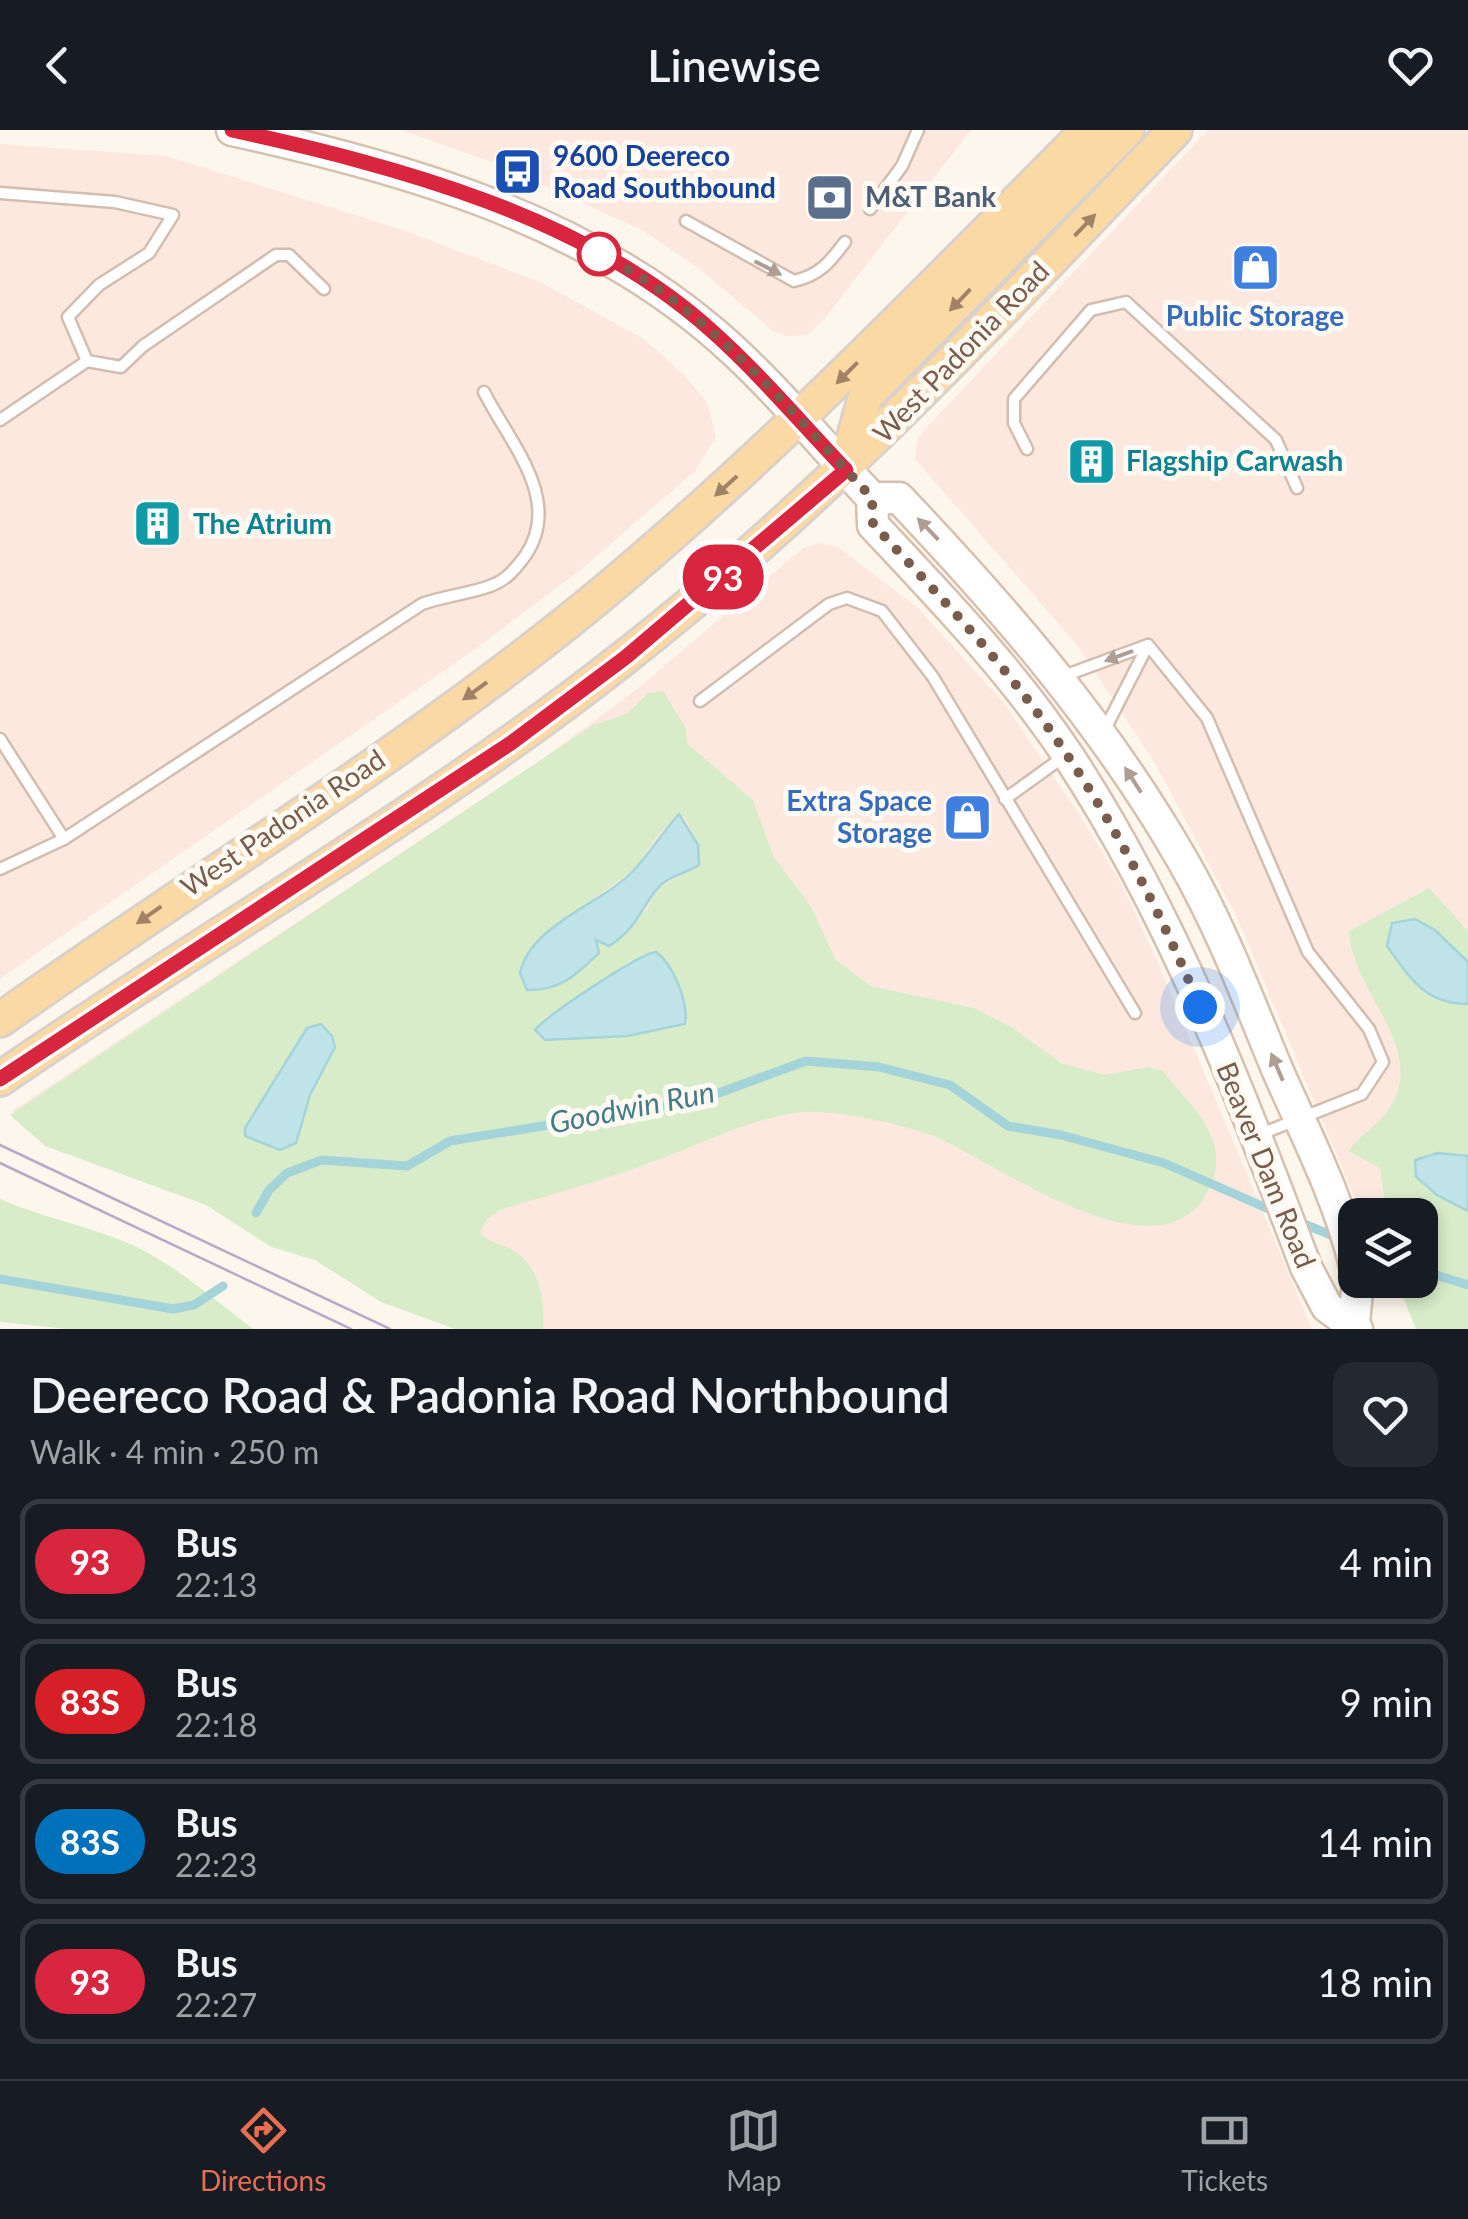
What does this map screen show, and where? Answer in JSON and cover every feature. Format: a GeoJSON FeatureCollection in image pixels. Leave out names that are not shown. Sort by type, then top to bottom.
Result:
{"type":"FeatureCollection","features":[{"type":"Feature","properties":{"kind":"main road","name":"Beaver Dam Road"},"geometry":{"type":"LineString","coordinates":[[232,130],[416,176],[618,262],[714,332],[846,470],[872,498],[873,524],[978,638],[1067,755],[1156,907],[1261,1150],[1306,1267],[1328,1306],[1356,1326]]}},
{"type":"Feature","properties":{"kind":"main road","name":"West Padonia Road"},"geometry":{"type":"LineString","coordinates":[[0,1020],[476,691],[589,604],[799,421],[1088,130]]}},
{"type":"Feature","properties":{"kind":"main road"},"geometry":{"type":"LineString","coordinates":[[846,470],[865,397],[1126,130]]}},
{"type":"Feature","properties":{"kind":"main road","name":"West Padonia Road"},"geometry":{"type":"LineString","coordinates":[[12,1071],[511,743],[641,644],[846,470],[1175,130]]}},
{"type":"Feature","properties":{"kind":"main road","name":"Beaver Dam Road"},"geometry":{"type":"LineString","coordinates":[[872,498],[899,498],[1008,612],[1103,734],[1184,863],[1300,1120],[1338,1219]]}},
{"type":"Feature","properties":{"kind":"main road","name":"Beaver Dam Road"},"geometry":{"type":"LineString","coordinates":[[1356,1326],[1357,1298]]}},
{"type":"Feature","properties":{"kind":"lane"},"geometry":{"type":"LineString","coordinates":[[870,209],[902,166],[918,130]]}},
{"type":"Feature","properties":{"kind":"lane"},"geometry":{"type":"LineString","coordinates":[[0,193],[115,202],[173,215],[149,253],[98,285],[68,318],[87,361]]}},
{"type":"Feature","properties":{"kind":"lane"},"geometry":{"type":"LineString","coordinates":[[686,220],[794,281],[813,277],[845,242]]}},
{"type":"Feature","properties":{"kind":"lane"},"geometry":{"type":"LineString","coordinates":[[0,420],[87,361],[122,366],[143,346],[276,255],[289,255],[324,289]]}},
{"type":"Feature","properties":{"kind":"lane"},"geometry":{"type":"LineString","coordinates":[[1027,449],[1014,423],[1014,399],[1090,310],[1126,302],[1276,440],[1298,488]]}},
{"type":"Feature","properties":{"kind":"lane"},"geometry":{"type":"LineString","coordinates":[[0,854],[4,867],[64,839],[422,604],[490,586],[512,574],[530,548],[542,517],[536,488],[484,392]]}},
{"type":"Feature","properties":{"kind":"lane"},"geometry":{"type":"LineString","coordinates":[[700,702],[829,604],[847,598],[882,611],[933,677],[1135,1012]]}},
{"type":"Feature","properties":{"kind":"lane"},"geometry":{"type":"LineString","coordinates":[[1061,677],[1148,645]]}},
{"type":"Feature","properties":{"kind":"lane"},"geometry":{"type":"LineString","coordinates":[[1103,734],[1148,645]]}},
{"type":"Feature","properties":{"kind":"lane"},"geometry":{"type":"LineString","coordinates":[[1148,645],[1208,718],[1308,952],[1378,1046],[1383,1062],[1362,1094],[1300,1120],[1261,1150]]}},
{"type":"Feature","properties":{"kind":"lane"},"geometry":{"type":"LineString","coordinates":[[0,739],[64,839]]}},
{"type":"Feature","properties":{"kind":"lane"},"geometry":{"type":"LineString","coordinates":[[1004,799],[1067,755]]}},
{"type":"Feature","properties":{"kind":"shaded area"},"geometry":{"type":"Polygon","coordinates":[[[401,130],[971,130],[825,318],[808,335],[787,336],[773,331],[697,267],[642,230],[494,163],[401,130]]]}},
{"type":"Feature","properties":{"kind":"shaded area"},"geometry":{"type":"Polygon","coordinates":[[[1208,130],[1468,130],[1468,1237],[1438,1223],[1438,1198],[1354,1196],[1236,915],[1156,765],[1078,646],[915,459],[917,440],[1208,130]]]}},
{"type":"Feature","properties":{"kind":"shaded area"},"geometry":{"type":"Polygon","coordinates":[[[0,144],[166,156],[400,229],[540,282],[644,339],[707,402],[716,437],[695,471],[579,571],[481,645],[0,979],[0,144]]]}},
{"type":"Feature","properties":{"kind":"shaded area"},"geometry":{"type":"Polygon","coordinates":[[[818,543],[838,547],[918,608],[1004,703],[1079,814],[1122,885],[1155,956],[1312,1329],[482,1329],[12,1111],[541,760],[637,689],[803,548],[818,543]]]}},
{"type":"Feature","properties":{"kind":"green space"},"geometry":{"type":"Polygon","coordinates":[[[663,691],[686,728],[687,743],[753,800],[774,857],[810,905],[836,960],[870,986],[974,1008],[1013,1028],[1061,1063],[1105,1075],[1147,1067],[1162,1070],[1207,1126],[1216,1157],[1207,1193],[1184,1218],[1152,1226],[1116,1222],[1035,1190],[923,1132],[832,1113],[783,1115],[615,1175],[500,1210],[487,1219],[480,1233],[514,1251],[530,1266],[542,1296],[543,1329],[455,1329],[381,1302],[315,1260],[271,1247],[206,1205],[45,1146],[10,1115],[593,725],[627,714],[648,693],[663,691]],[[679,815],[656,837],[635,869],[569,916],[596,941],[647,910],[656,890],[690,870],[698,845],[685,817],[679,815]],[[631,960],[585,996],[544,1018],[670,1029],[631,960]],[[335,1047],[270,1087],[258,1108],[286,1149],[296,1143],[310,1095],[335,1047]]]}},
{"type":"Feature","properties":{"kind":"green space"},"geometry":{"type":"Polygon","coordinates":[[[1429,888],[1468,931],[1468,1156],[1438,1153],[1416,1160],[1416,1176],[1437,1195],[1468,1211],[1468,1329],[1416,1329],[1403,1298],[1438,1298],[1438,1198],[1384,1198],[1380,1168],[1348,1151],[1387,1112],[1398,1089],[1400,1066],[1386,1021],[1353,954],[1349,931],[1429,888]]]}},
{"type":"Feature","properties":{"kind":"green space"},"geometry":{"type":"Polygon","coordinates":[[[0,1199],[136,1247],[188,1279],[253,1329],[67,1329],[0,1322],[0,1199]]]}},
{"type":"Feature","properties":{"kind":"water"},"geometry":{"type":"Polygon","coordinates":[[[679,814],[698,845],[699,865],[660,885],[618,940],[609,946],[596,940],[599,953],[575,975],[549,988],[527,990],[520,973],[538,940],[622,881],[679,814]]]}},
{"type":"Feature","properties":{"kind":"water"},"geometry":{"type":"Polygon","coordinates":[[[1415,919],[1435,930],[1468,962],[1468,1004],[1440,999],[1420,987],[1387,946],[1392,923],[1415,919]]]}},
{"type":"Feature","properties":{"kind":"water"},"geometry":{"type":"Polygon","coordinates":[[[656,952],[678,985],[685,1006],[685,1024],[627,1036],[545,1040],[535,1030],[594,986],[656,952]]]}},
{"type":"Feature","properties":{"kind":"water"},"geometry":{"type":"Polygon","coordinates":[[[321,1024],[332,1036],[335,1047],[310,1095],[296,1143],[280,1150],[245,1136],[245,1128],[307,1028],[321,1024]]]}},
{"type":"Feature","properties":{"kind":"water"},"geometry":{"type":"Polygon","coordinates":[[[1438,1153],[1468,1156],[1468,1211],[1437,1195],[1416,1177],[1415,1160],[1438,1153]]]}},
{"type":"Feature","properties":{"kind":"waterway","name":"Goodwin Run"},"geometry":{"type":"LineString","coordinates":[[256,1213],[269,1190],[287,1173],[322,1160],[407,1166],[450,1141],[697,1101],[806,1061],[879,1067],[950,1085],[1008,1126],[1061,1135],[1164,1163],[1278,1213]]}},
{"type":"Feature","properties":{"kind":"waterway","name":"Goodwin Run"},"geometry":{"type":"LineString","coordinates":[[1297,1221],[1338,1238]]}},
{"type":"Feature","properties":{"kind":"waterway","name":"Goodwin Run"},"geometry":{"type":"LineString","coordinates":[[1438,1276],[1468,1285]]}},
{"type":"Feature","properties":{"kind":"waterway","name":"Goodwin Run"},"geometry":{"type":"LineString","coordinates":[[0,1279],[173,1309],[194,1305],[223,1286]]}},
{"type":"Feature","properties":{"kind":"tram line"},"geometry":{"type":"LineString","coordinates":[[0,1145],[390,1329]]}},
{"type":"Feature","properties":{"kind":"tram line"},"geometry":{"type":"LineString","coordinates":[[0,1163],[351,1329]]}},
{"type":"Feature","properties":{"kind":"bus line","name":"93"},"geometry":{"type":"LineString","coordinates":[[0,1079],[511,743],[626,657],[846,470],[714,332],[618,262],[476,198],[416,176],[232,130]]}},
{"type":"Feature","properties":{"kind":"place","name":"9600 Deereco Road Southbound"},"geometry":{"type":"Point","coordinates":[518,172]}},
{"type":"Feature","properties":{"kind":"place","name":"M&T Bank"},"geometry":{"type":"Point","coordinates":[830,197]}},
{"type":"Feature","properties":{"kind":"place","name":"Public Storage"},"geometry":{"type":"Point","coordinates":[1255,268]}},
{"type":"Feature","properties":{"kind":"place","name":"Flagship Carwash"},"geometry":{"type":"Point","coordinates":[1091,461]}},
{"type":"Feature","properties":{"kind":"place","name":"The Atrium"},"geometry":{"type":"Point","coordinates":[158,524]}},
{"type":"Feature","properties":{"kind":"place","name":"Extra Space Storage"},"geometry":{"type":"Point","coordinates":[967,817]}},
{"type":"Feature","properties":{"kind":"route"},"geometry":{"type":"LineString","coordinates":[[599,254],[590,249],[618,262],[714,332],[872,498],[873,524],[978,638],[1067,755],[1136,868],[1200,1007]]}}]}
